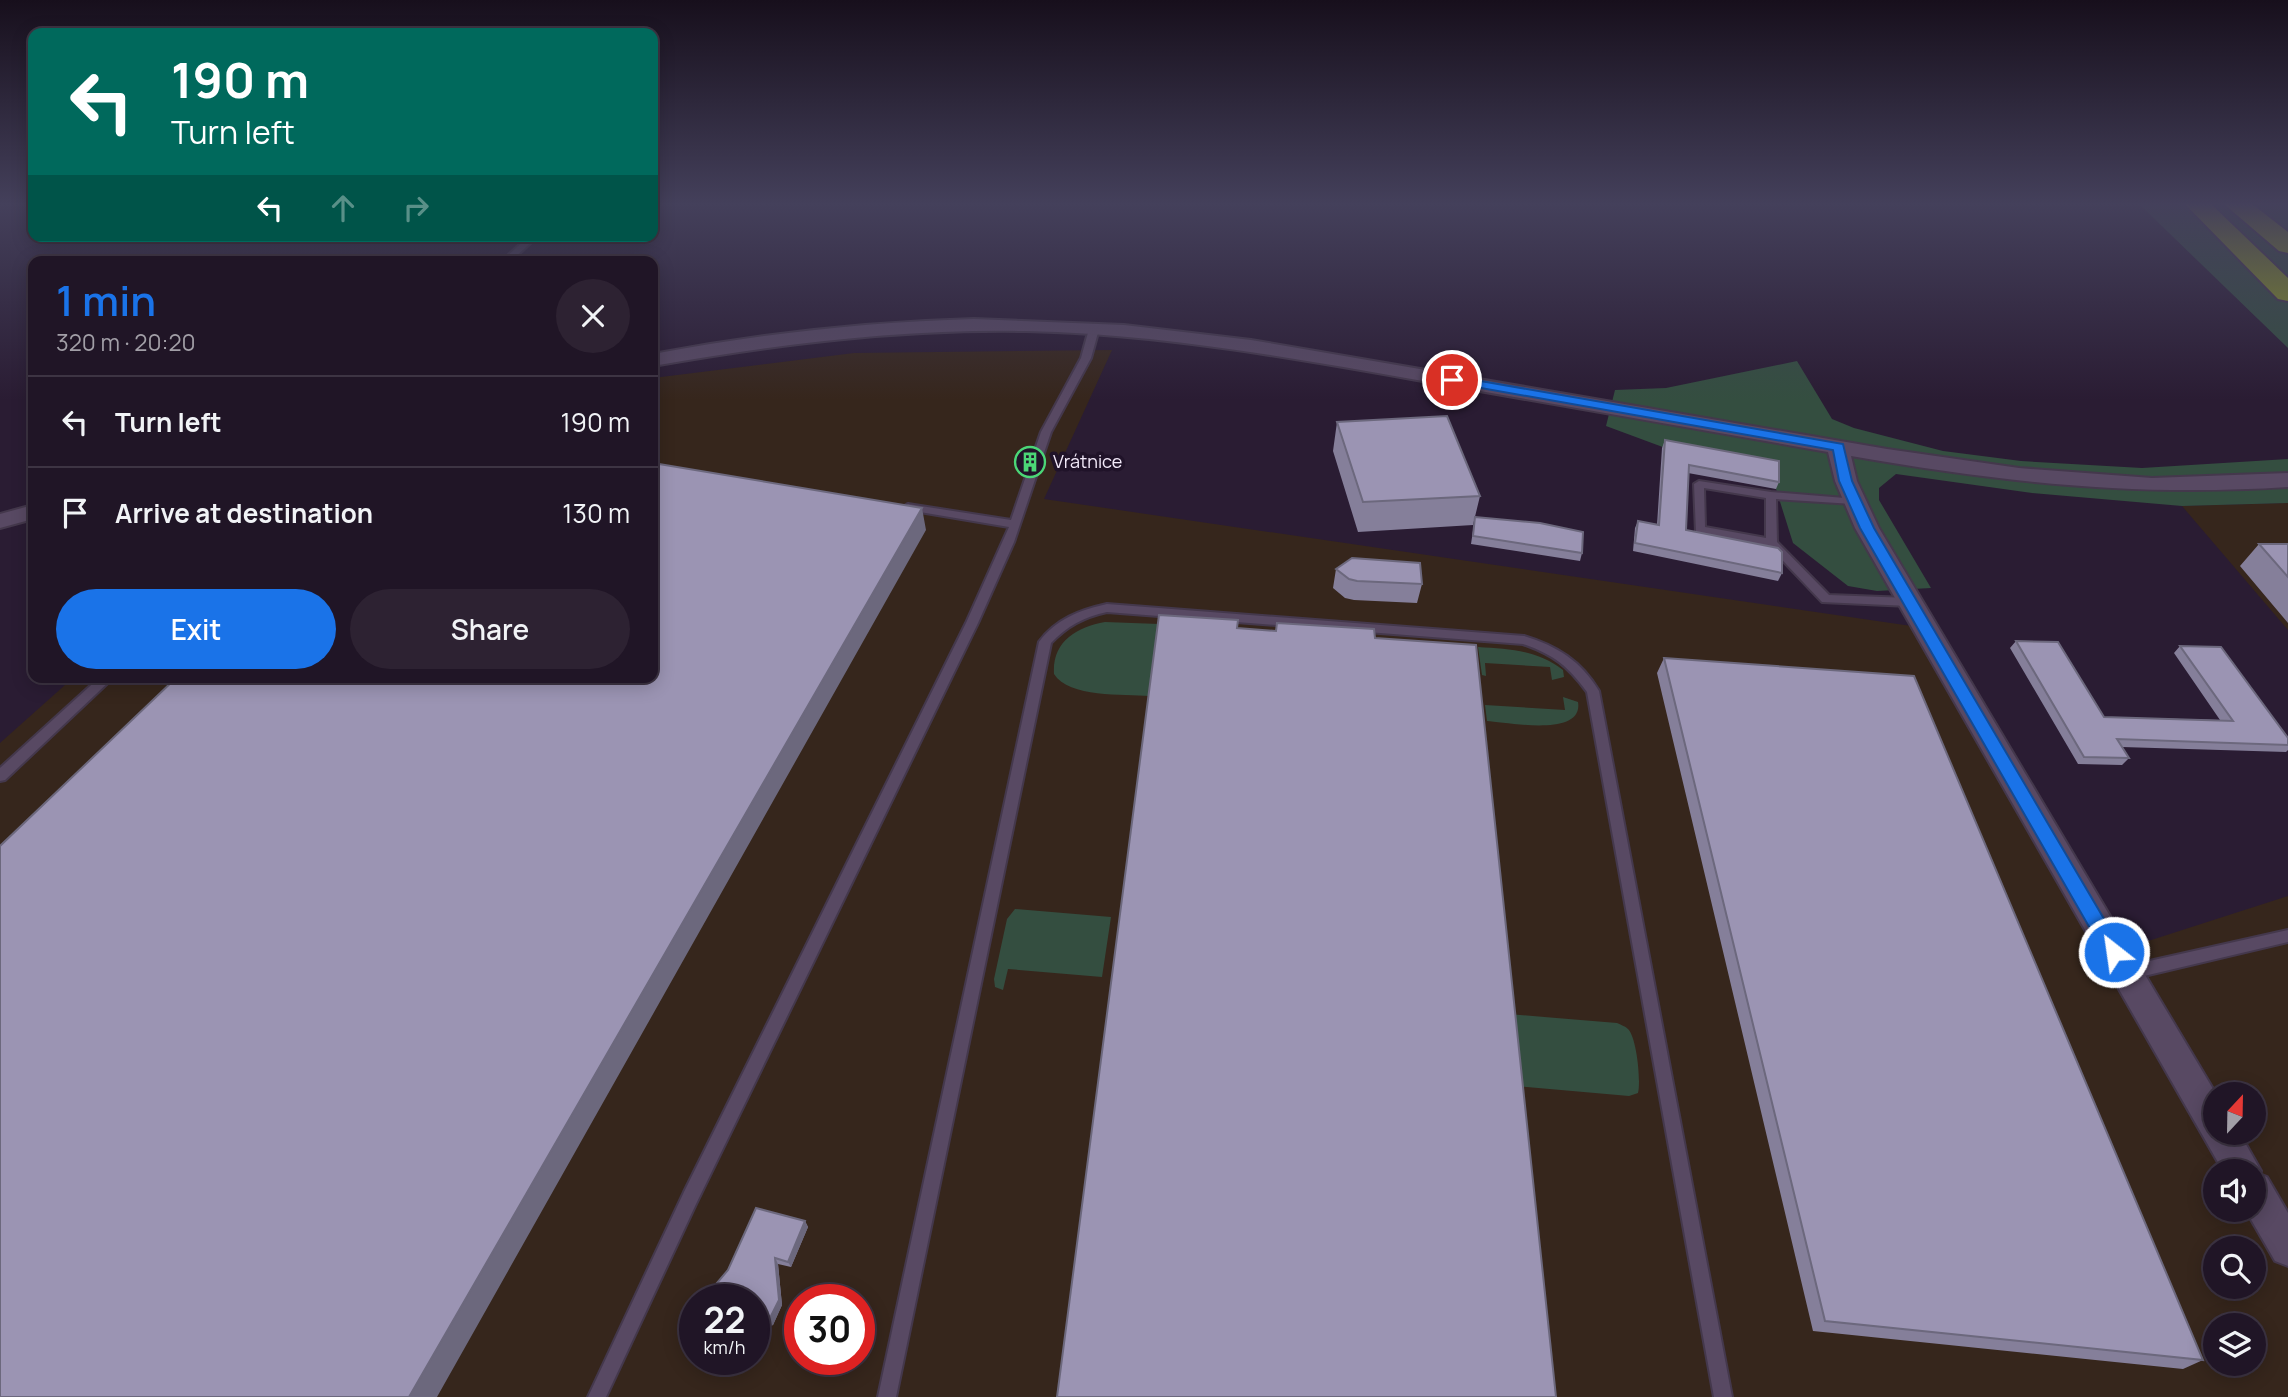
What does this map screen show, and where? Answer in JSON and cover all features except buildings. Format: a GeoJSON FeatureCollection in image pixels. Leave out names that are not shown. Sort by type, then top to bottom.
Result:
{"type":"FeatureCollection","features":[{"type":"Feature","properties":{"kind":"highway"},"geometry":{"type":"LineString","coordinates":[[2264,269],[2288,293]]}},
{"type":"Feature","properties":{"kind":"street"},"geometry":{"type":"LineString","coordinates":[[658,359],[804,336],[890,329],[1011,325],[1094,329],[1269,349],[1839,447],[2050,480],[2181,486],[2288,481]]}},
{"type":"Feature","properties":{"kind":"street"},"geometry":{"type":"LineString","coordinates":[[1839,447],[1853,501],[1909,602],[2203,1103]]}},
{"type":"Feature","properties":{"kind":"street"},"geometry":{"type":"LineString","coordinates":[[0,521],[28,513]]}},
{"type":"Feature","properties":{"kind":"street"},"geometry":{"type":"LineString","coordinates":[[2266,1210],[2288,1248]]}},
{"type":"Feature","properties":{"kind":"lane"},"geometry":{"type":"LineString","coordinates":[[597,1397],[690,1198],[972,623],[1015,524],[1046,432],[1086,358],[1094,329]]}},
{"type":"Feature","properties":{"kind":"lane"},"geometry":{"type":"LineString","coordinates":[[1853,501],[1771,495],[1699,484],[1700,530],[1772,543],[1826,599],[1909,602]]}},
{"type":"Feature","properties":{"kind":"lane"},"geometry":{"type":"LineString","coordinates":[[1771,495],[1772,543]]}},
{"type":"Feature","properties":{"kind":"lane"},"geometry":{"type":"LineString","coordinates":[[894,505],[1015,524]]}},
{"type":"Feature","properties":{"kind":"lane"},"geometry":{"type":"LineString","coordinates":[[887,1397],[1045,642],[1060,624],[1087,612],[1107,608],[1524,640],[1557,651],[1576,667],[1593,691],[1723,1397]]}},
{"type":"Feature","properties":{"kind":"lane"},"geometry":{"type":"LineString","coordinates":[[0,776],[101,683]]}},
{"type":"Feature","properties":{"kind":"lane"},"geometry":{"type":"LineString","coordinates":[[2126,973],[2288,936]]}},
{"type":"Feature","properties":{"kind":"shaded area"},"geometry":{"type":"Polygon","coordinates":[[[1112,350],[1044,499],[1925,628],[2114,952],[2288,896],[2288,1397],[0,1397],[0,743],[67,683],[658,683],[658,377],[854,353],[1112,350]]]}},
{"type":"Feature","properties":{"kind":"shaded area"},"geometry":{"type":"Polygon","coordinates":[[[2288,503],[2288,630],[2182,506],[2288,503]]]}},
{"type":"Feature","properties":{"kind":"green space"},"geometry":{"type":"Polygon","coordinates":[[[2206,269],[2288,269],[2288,348],[2206,269]]]}},
{"type":"Feature","properties":{"kind":"green space"},"geometry":{"type":"Polygon","coordinates":[[[1797,361],[1832,419],[1854,428],[1943,451],[2021,461],[2142,468],[2288,459],[2288,503],[2182,506],[2032,493],[1896,474],[1879,488],[1879,500],[1931,588],[1877,591],[1848,586],[1793,543],[1776,489],[1606,426],[1615,390],[1666,388],[1797,361]]]}},
{"type":"Feature","properties":{"kind":"green space"},"geometry":{"type":"Polygon","coordinates":[[[1094,624],[1159,624],[1150,696],[1084,691],[1061,682],[1054,674],[1057,653],[1068,638],[1094,624]]]}},
{"type":"Feature","properties":{"kind":"green space"},"geometry":{"type":"Polygon","coordinates":[[[1478,647],[1533,654],[1563,670],[1564,677],[1552,680],[1550,667],[1485,663],[1486,676],[1482,675],[1478,647]]]}},
{"type":"Feature","properties":{"kind":"green space"},"geometry":{"type":"Polygon","coordinates":[[[1563,697],[1578,702],[1577,713],[1569,720],[1557,724],[1526,725],[1487,721],[1485,705],[1565,710],[1563,697]]]}},
{"type":"Feature","properties":{"kind":"green space"},"geometry":{"type":"Polygon","coordinates":[[[1015,909],[1111,917],[1102,977],[1008,969],[1003,990],[995,987],[994,979],[1007,919],[1015,909]]]}},
{"type":"Feature","properties":{"kind":"green space"},"geometry":{"type":"Polygon","coordinates":[[[1508,1014],[1617,1023],[1626,1027],[1636,1050],[1638,1093],[1629,1096],[1515,1086],[1508,1014]]]}},
{"type":"Feature","properties":{"kind":"place","name":"Vrátnice"},"geometry":{"type":"Point","coordinates":[1030,462]}},
{"type":"Feature","properties":{"kind":"route"},"geometry":{"type":"LineString","coordinates":[[1452,380],[1839,447],[1846,481],[1867,528],[2114,952]]}}]}
